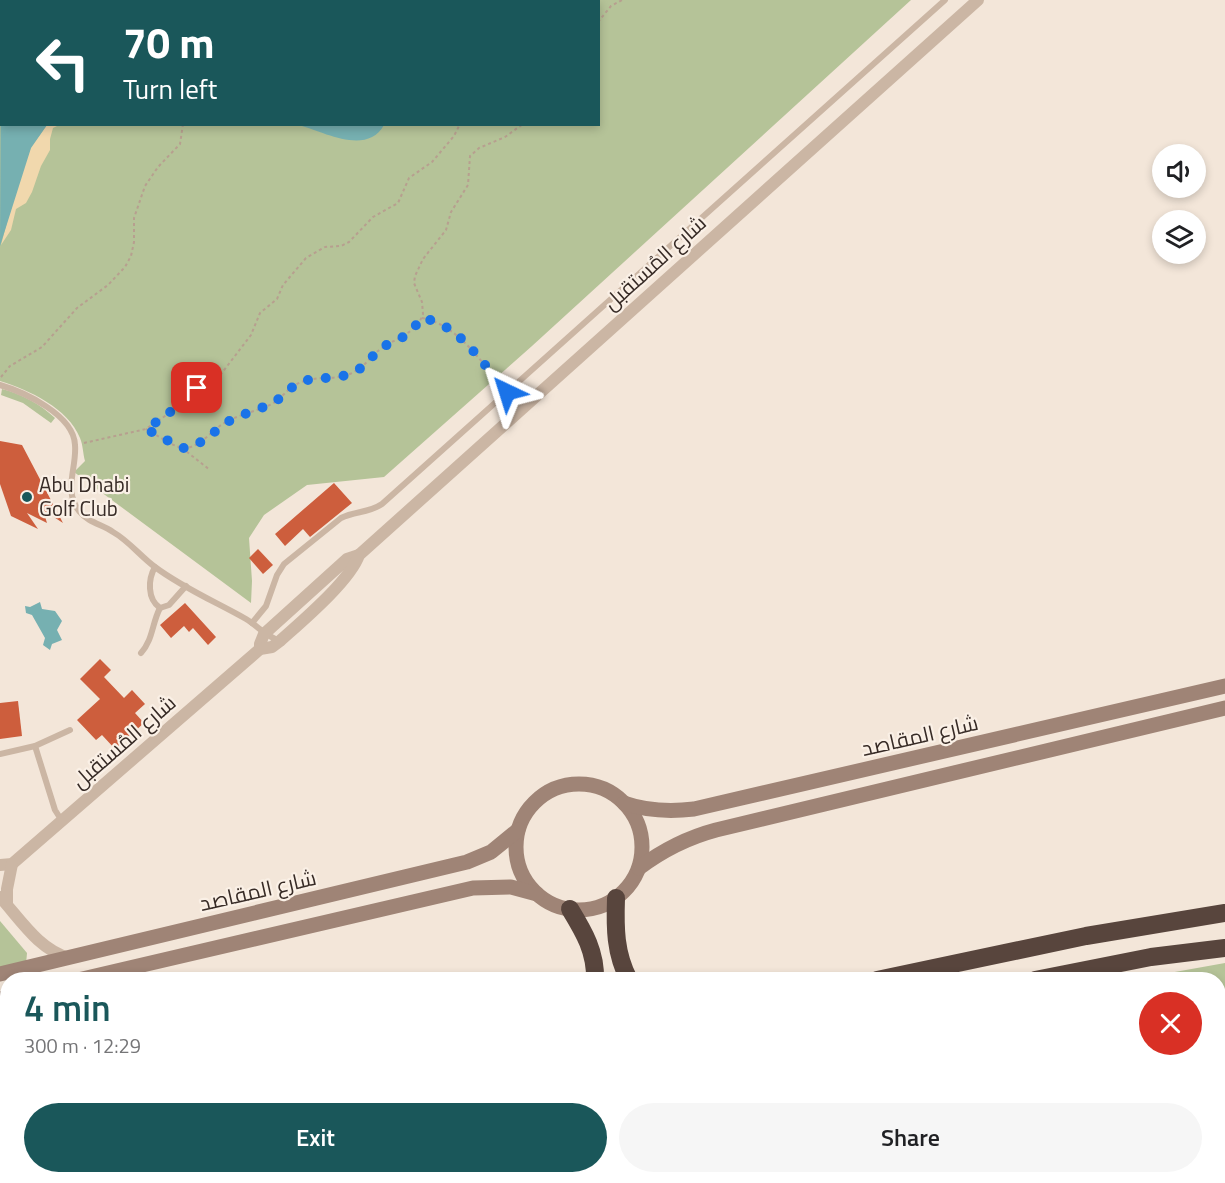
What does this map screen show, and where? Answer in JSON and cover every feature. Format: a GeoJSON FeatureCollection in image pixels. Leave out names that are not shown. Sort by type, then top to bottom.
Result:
{"type":"FeatureCollection","features":[{"type":"Feature","properties":{"kind":"highway"},"geometry":{"type":"LineString","coordinates":[[616,898],[615,938],[626,972]]}},
{"type":"Feature","properties":{"kind":"highway"},"geometry":{"type":"LineString","coordinates":[[570,909],[591,946],[595,972]]}},
{"type":"Feature","properties":{"kind":"highway"},"geometry":{"type":"LineString","coordinates":[[915,972],[1086,936],[1225,913]]}},
{"type":"Feature","properties":{"kind":"highway"},"geometry":{"type":"LineString","coordinates":[[1075,972],[1151,957],[1225,948]]}},
{"type":"Feature","properties":{"kind":"street","name":"شارع المُستقبل"},"geometry":{"type":"LineString","coordinates":[[3,900],[6,865],[62,822],[260,649],[272,647],[280,641],[324,600],[353,566],[359,555],[978,0]]}},
{"type":"Feature","properties":{"kind":"street","name":"شارع المُستقبل"},"geometry":{"type":"LineString","coordinates":[[264,634],[347,559],[359,555]]}},
{"type":"Feature","properties":{"kind":"street"},"geometry":{"type":"LineString","coordinates":[[260,649],[264,634]]}},
{"type":"Feature","properties":{"kind":"street","name":"شارع المقاصد"},"geometry":{"type":"LineString","coordinates":[[624,803],[650,810],[694,809],[1225,686]]}},
{"type":"Feature","properties":{"kind":"street","name":"شارع المقاصد"},"geometry":{"type":"LineString","coordinates":[[639,868],[667,848],[707,833],[1225,708]]}},
{"type":"Feature","properties":{"kind":"street"},"geometry":{"type":"LineString","coordinates":[[112,972],[473,888],[511,887],[537,894],[555,905],[570,909],[590,909],[604,905],[616,898],[633,880],[642,855],[639,826],[624,803],[610,793],[579,784],[548,793],[535,803],[518,830],[516,844],[519,865],[528,884],[537,894]]}},
{"type":"Feature","properties":{"kind":"street","name":"شارع المقاصد"},"geometry":{"type":"LineString","coordinates":[[9,972],[467,862],[491,852],[518,830]]}},
{"type":"Feature","properties":{"kind":"street"},"geometry":{"type":"LineString","coordinates":[[3,900],[44,946],[69,958]]}},
{"type":"Feature","properties":{"kind":"lane"},"geometry":{"type":"LineString","coordinates":[[252,623],[266,606],[277,574],[284,564],[341,518],[351,513],[373,510],[382,504],[945,0]]}},
{"type":"Feature","properties":{"kind":"lane"},"geometry":{"type":"LineString","coordinates":[[0,385],[26,394],[51,410],[68,429],[75,444],[71,489],[73,502],[87,519],[112,531],[155,567],[252,623],[264,634],[280,641]]}},
{"type":"Feature","properties":{"kind":"lane"},"geometry":{"type":"LineString","coordinates":[[155,567],[150,582],[152,600],[160,608]]}},
{"type":"Feature","properties":{"kind":"lane"},"geometry":{"type":"LineString","coordinates":[[141,653],[151,637],[154,620],[160,608],[169,605],[186,586]]}},
{"type":"Feature","properties":{"kind":"lane"},"geometry":{"type":"LineString","coordinates":[[0,754],[36,746],[70,730]]}},
{"type":"Feature","properties":{"kind":"lane"},"geometry":{"type":"LineString","coordinates":[[36,746],[55,810],[62,822]]}},
{"type":"Feature","properties":{"kind":"path"},"geometry":{"type":"LineString","coordinates":[[600,20],[611,6],[622,0]]}},
{"type":"Feature","properties":{"kind":"path"},"geometry":{"type":"LineString","coordinates":[[0,379],[10,366],[42,347],[77,308],[108,285],[125,267],[131,256],[134,242],[134,218],[146,186],[158,167],[180,144],[183,126]]}},
{"type":"Feature","properties":{"kind":"path"},"geometry":{"type":"LineString","coordinates":[[75,444],[146,429],[168,414],[188,395],[218,378],[251,335],[260,313],[277,299],[283,285],[306,258],[325,247],[342,246],[349,242],[373,217],[398,202],[410,178],[432,162],[454,136],[459,126]]}},
{"type":"Feature","properties":{"kind":"path"},"geometry":{"type":"LineString","coordinates":[[182,448],[198,444],[232,419],[274,403],[296,384],[311,379],[339,377],[353,373],[364,366],[380,348],[411,331],[422,318],[423,307],[416,289],[415,276],[423,259],[446,230],[451,212],[468,185],[470,156],[479,148],[505,137],[520,126]]}},
{"type":"Feature","properties":{"kind":"path"},"geometry":{"type":"LineString","coordinates":[[422,318],[440,323],[457,334],[507,392]]}},
{"type":"Feature","properties":{"kind":"path"},"geometry":{"type":"LineString","coordinates":[[146,429],[182,448],[210,470]]}},
{"type":"Feature","properties":{"kind":"green space"},"geometry":{"type":"Polygon","coordinates":[[[600,0],[911,0],[532,346],[384,477],[307,485],[264,515],[249,538],[251,603],[74,472],[85,461],[82,444],[74,427],[57,409],[23,389],[0,381],[0,126],[600,126],[600,0]]]}},
{"type":"Feature","properties":{"kind":"green space"},"geometry":{"type":"Polygon","coordinates":[[[2,389],[30,400],[55,418],[51,423],[23,403],[1,395],[2,389]]]}},
{"type":"Feature","properties":{"kind":"green space"},"geometry":{"type":"Polygon","coordinates":[[[0,921],[27,953],[26,964],[0,972],[0,921]]]}},
{"type":"Feature","properties":{"kind":"green space"},"geometry":{"type":"Polygon","coordinates":[[[1225,963],[1225,972],[1175,972],[1225,963]]]}},
{"type":"Feature","properties":{"kind":"sand"},"geometry":{"type":"Polygon","coordinates":[[[46,126],[57,126],[53,128],[50,150],[41,166],[32,192],[26,203],[16,209],[11,230],[1,245],[15,192],[31,147],[46,126]]]}},
{"type":"Feature","properties":{"kind":"water"},"geometry":{"type":"Polygon","coordinates":[[[1,126],[46,126],[31,148],[0,246],[1,126]]]}},
{"type":"Feature","properties":{"kind":"water"},"geometry":{"type":"Polygon","coordinates":[[[302,126],[383,126],[367,139],[344,139],[302,126]]]}},
{"type":"Feature","properties":{"kind":"water"},"geometry":{"type":"Polygon","coordinates":[[[40,602],[42,609],[55,611],[62,621],[57,630],[62,640],[52,644],[50,650],[43,645],[45,638],[32,615],[26,613],[25,606],[30,607],[40,602]]]}},
{"type":"Feature","properties":{"kind":"building","name":"Abu Dhabi Golf Club"},"geometry":{"type":"Polygon","coordinates":[[[0,441],[22,445],[63,523],[43,510],[47,523],[27,513],[38,529],[11,516],[0,484],[0,441]]]}},
{"type":"Feature","properties":{"kind":"building"},"geometry":{"type":"Polygon","coordinates":[[[334,483],[352,503],[310,537],[303,529],[285,546],[275,534],[334,483]]]}},
{"type":"Feature","properties":{"kind":"building"},"geometry":{"type":"Polygon","coordinates":[[[258,549],[273,565],[263,574],[249,558],[258,549]]]}},
{"type":"Feature","properties":{"kind":"building"},"geometry":{"type":"Polygon","coordinates":[[[185,603],[216,637],[208,645],[193,628],[189,632],[184,626],[171,638],[160,625],[185,603]]]}},
{"type":"Feature","properties":{"kind":"building"},"geometry":{"type":"Polygon","coordinates":[[[100,659],[111,670],[104,677],[124,698],[132,690],[145,704],[135,713],[144,723],[115,749],[102,735],[96,740],[77,720],[100,699],[80,679],[100,659]]]}},
{"type":"Feature","properties":{"kind":"building"},"geometry":{"type":"Polygon","coordinates":[[[18,701],[22,736],[0,739],[0,703],[18,701]]]}},
{"type":"Feature","properties":{"kind":"place","name":"Abu Dhabi Golf Club"},"geometry":{"type":"Point","coordinates":[27,497]}},
{"type":"Feature","properties":{"kind":"route"},"geometry":{"type":"LineString","coordinates":[[197,388],[168,414],[146,429],[182,448],[189,448],[232,419],[274,403],[296,384],[311,379],[339,377],[353,373],[364,366],[380,348],[411,331],[422,318],[440,323],[457,334],[507,392]]}}]}
